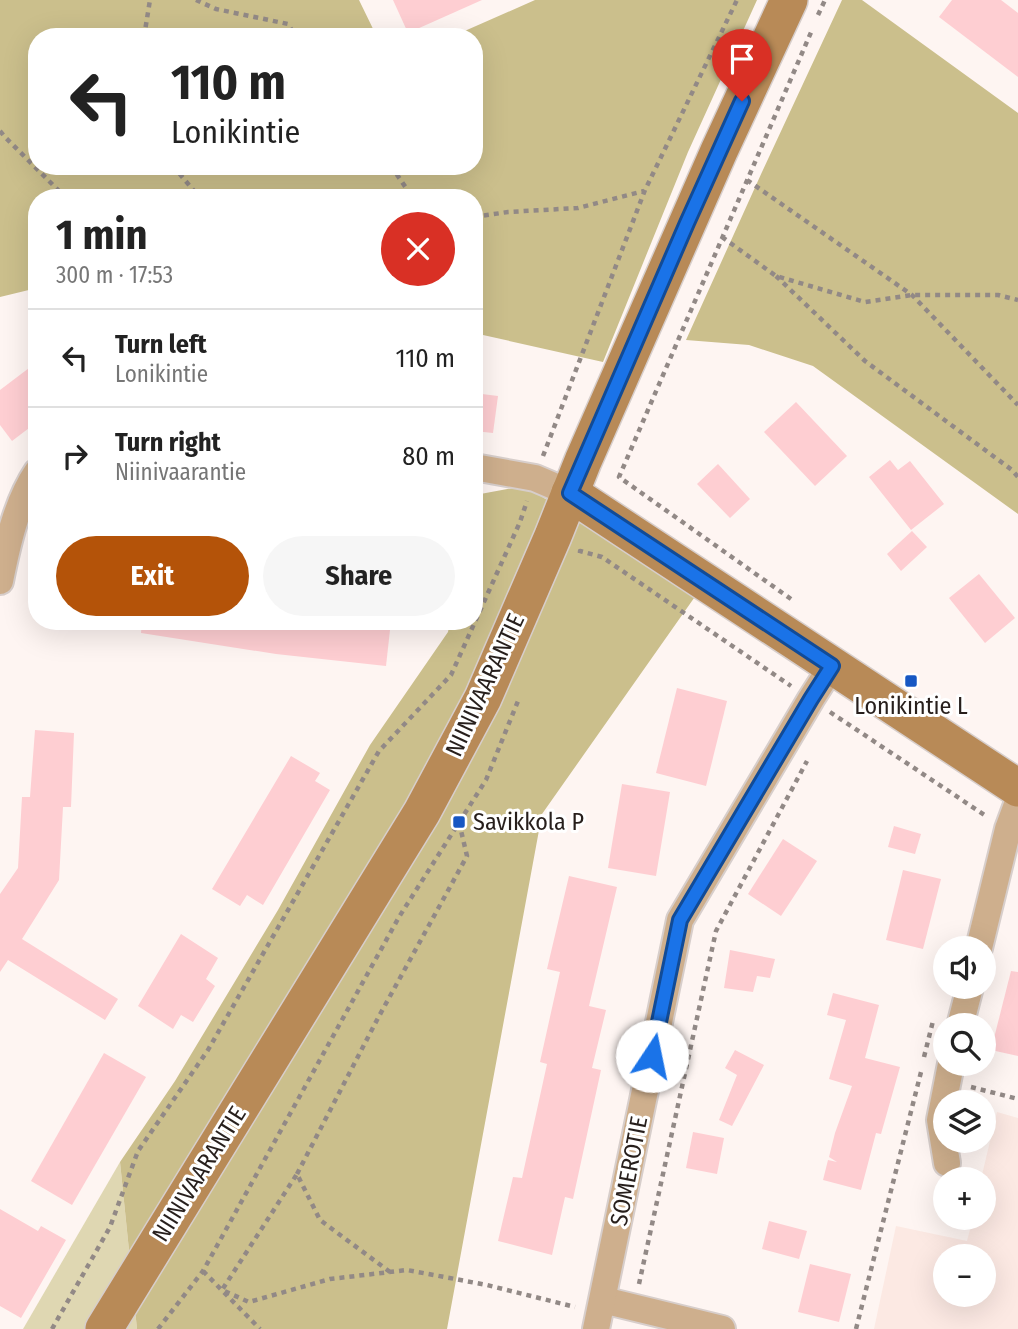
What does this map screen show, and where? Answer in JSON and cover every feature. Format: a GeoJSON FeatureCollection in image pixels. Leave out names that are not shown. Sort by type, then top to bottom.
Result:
{"type":"FeatureCollection","features":[{"type":"Feature","properties":{"kind":"main road","name":"NIINIVAARANTIE"},"geometry":{"type":"LineString","coordinates":[[104,1329],[422,812],[483,698],[719,151],[789,0]]}},
{"type":"Feature","properties":{"kind":"main road"},"geometry":{"type":"LineString","coordinates":[[570,493],[1018,788]]}},
{"type":"Feature","properties":{"kind":"street"},"geometry":{"type":"LineString","coordinates":[[483,469],[536,478],[570,493]]}},
{"type":"Feature","properties":{"kind":"street"},"geometry":{"type":"LineString","coordinates":[[0,582],[6,550],[28,486]]}},
{"type":"Feature","properties":{"kind":"street","name":"SOMEROTIE"},"geometry":{"type":"LineString","coordinates":[[600,1314],[680,920],[832,666]]}},
{"type":"Feature","properties":{"kind":"street"},"geometry":{"type":"LineString","coordinates":[[982,936],[1007,829],[1018,802]]}},
{"type":"Feature","properties":{"kind":"street"},"geometry":{"type":"LineString","coordinates":[[947,1163],[940,1120],[949,1076]]}},
{"type":"Feature","properties":{"kind":"street"},"geometry":{"type":"LineString","coordinates":[[600,1314],[634,1307],[722,1329]]}},
{"type":"Feature","properties":{"kind":"path"},"geometry":{"type":"LineString","coordinates":[[145,28],[150,0]]}},
{"type":"Feature","properties":{"kind":"path"},"geometry":{"type":"LineString","coordinates":[[196,0],[216,9],[288,24],[290,28]]}},
{"type":"Feature","properties":{"kind":"path"},"geometry":{"type":"LineString","coordinates":[[483,604],[520,522],[645,190],[737,0]]}},
{"type":"Feature","properties":{"kind":"path"},"geometry":{"type":"LineString","coordinates":[[797,603],[619,477],[825,0]]}},
{"type":"Feature","properties":{"kind":"path"},"geometry":{"type":"LineString","coordinates":[[0,131],[28,161]]}},
{"type":"Feature","properties":{"kind":"path"},"geometry":{"type":"LineString","coordinates":[[43,175],[57,189]]}},
{"type":"Feature","properties":{"kind":"path"},"geometry":{"type":"LineString","coordinates":[[181,175],[192,189]]}},
{"type":"Feature","properties":{"kind":"path"},"geometry":{"type":"LineString","coordinates":[[747,180],[912,295],[1018,405]]}},
{"type":"Feature","properties":{"kind":"path"},"geometry":{"type":"LineString","coordinates":[[483,216],[578,208],[645,190]]}},
{"type":"Feature","properties":{"kind":"path"},"geometry":{"type":"LineString","coordinates":[[722,237],[776,276],[865,361],[1018,477]]}},
{"type":"Feature","properties":{"kind":"path"},"geometry":{"type":"LineString","coordinates":[[776,276],[865,302],[912,295],[998,295],[1018,300]]}},
{"type":"Feature","properties":{"kind":"path"},"geometry":{"type":"LineString","coordinates":[[575,564],[580,551],[602,557],[1007,829]]}},
{"type":"Feature","properties":{"kind":"path"},"geometry":{"type":"LineString","coordinates":[[52,1329],[110,1227],[138,1151],[208,1050],[379,751],[451,675],[471,630]]}},
{"type":"Feature","properties":{"kind":"path"},"geometry":{"type":"LineString","coordinates":[[158,1329],[203,1271],[399,917],[486,779],[523,691]]}},
{"type":"Feature","properties":{"kind":"path"},"geometry":{"type":"LineString","coordinates":[[634,1307],[716,931],[813,750]]}},
{"type":"Feature","properties":{"kind":"path"},"geometry":{"type":"LineString","coordinates":[[222,1290],[297,1174],[378,1018],[467,856],[459,822]]}},
{"type":"Feature","properties":{"kind":"path"},"geometry":{"type":"LineString","coordinates":[[856,1329],[936,1011]]}},
{"type":"Feature","properties":{"kind":"path"},"geometry":{"type":"LineString","coordinates":[[297,1174],[320,1220],[390,1272]]}},
{"type":"Feature","properties":{"kind":"path"},"geometry":{"type":"LineString","coordinates":[[222,1290],[249,1301],[330,1279],[407,1270],[487,1285],[600,1314]]}},
{"type":"Feature","properties":{"kind":"path"},"geometry":{"type":"LineString","coordinates":[[203,1271],[260,1329]]}},
{"type":"Feature","properties":{"kind":"shaded area"},"geometry":{"type":"Polygon","coordinates":[[[0,0],[359,0],[373,28],[28,28],[28,175],[483,175],[483,28],[471,28],[535,0],[757,0],[688,152],[603,362],[483,335],[483,189],[28,189],[28,290],[0,297],[0,0]]]}},
{"type":"Feature","properties":{"kind":"shaded area"},"geometry":{"type":"Polygon","coordinates":[[[842,0],[862,0],[1018,113],[1018,514],[813,366],[749,345],[686,340],[842,0]]]}},
{"type":"Feature","properties":{"kind":"shaded area"},"geometry":{"type":"Polygon","coordinates":[[[524,486],[699,591],[542,814],[447,1329],[137,1329],[120,1162],[175,1081],[278,910],[370,745],[448,630],[483,630],[483,494],[524,486]]]}},
{"type":"Feature","properties":{"kind":"shaded area"},"geometry":{"type":"Polygon","coordinates":[[[997,1112],[1018,1118],[1018,1329],[874,1329],[896,1226],[967,1241],[970,1230],[996,1230],[996,1167],[984,1167],[987,1153],[996,1153],[997,1112]]]}},
{"type":"Feature","properties":{"kind":"shaded area"},"geometry":{"type":"Polygon","coordinates":[[[120,1162],[137,1329],[23,1329],[120,1162]]]}},
{"type":"Feature","properties":{"kind":"building"},"geometry":{"type":"Polygon","coordinates":[[[393,0],[482,0],[419,28],[406,28],[393,0]]]}},
{"type":"Feature","properties":{"kind":"building"},"geometry":{"type":"Polygon","coordinates":[[[952,0],[1001,0],[1018,13],[1018,77],[939,17],[952,0]]]}},
{"type":"Feature","properties":{"kind":"building"},"geometry":{"type":"Polygon","coordinates":[[[28,369],[28,429],[12,441],[0,425],[0,390],[28,369]]]}},
{"type":"Feature","properties":{"kind":"building"},"geometry":{"type":"Polygon","coordinates":[[[483,394],[498,396],[493,433],[483,432],[483,394]]]}},
{"type":"Feature","properties":{"kind":"building"},"geometry":{"type":"Polygon","coordinates":[[[796,402],[847,456],[815,486],[764,432],[796,402]]]}},
{"type":"Feature","properties":{"kind":"building"},"geometry":{"type":"Polygon","coordinates":[[[890,460],[898,470],[910,461],[944,504],[911,530],[869,477],[890,460]]]}},
{"type":"Feature","properties":{"kind":"building"},"geometry":{"type":"Polygon","coordinates":[[[718,464],[750,499],[730,518],[697,484],[718,464]]]}},
{"type":"Feature","properties":{"kind":"building"},"geometry":{"type":"Polygon","coordinates":[[[912,531],[927,547],[901,571],[887,554],[912,531]]]}},
{"type":"Feature","properties":{"kind":"building"},"geometry":{"type":"Polygon","coordinates":[[[979,574],[1015,618],[985,643],[949,598],[979,574]]]}},
{"type":"Feature","properties":{"kind":"building"},"geometry":{"type":"Polygon","coordinates":[[[141,630],[390,630],[386,666],[276,654],[141,633],[141,630]]]}},
{"type":"Feature","properties":{"kind":"building"},"geometry":{"type":"Polygon","coordinates":[[[677,688],[727,701],[706,786],[656,773],[677,688]]]}},
{"type":"Feature","properties":{"kind":"building"},"geometry":{"type":"Polygon","coordinates":[[[35,730],[74,733],[71,807],[63,807],[59,880],[22,939],[118,999],[105,1020],[8,960],[0,972],[0,894],[18,868],[22,797],[30,797],[35,730]]]}},
{"type":"Feature","properties":{"kind":"building"},"geometry":{"type":"Polygon","coordinates":[[[291,756],[320,773],[315,781],[330,790],[263,905],[247,895],[240,906],[212,889],[291,756]]]}},
{"type":"Feature","properties":{"kind":"building"},"geometry":{"type":"Polygon","coordinates":[[[622,784],[670,792],[656,876],[608,868],[622,784]]]}},
{"type":"Feature","properties":{"kind":"building"},"geometry":{"type":"Polygon","coordinates":[[[894,826],[921,834],[915,854],[888,847],[894,826]]]}},
{"type":"Feature","properties":{"kind":"building"},"geometry":{"type":"Polygon","coordinates":[[[783,839],[817,861],[781,916],[748,894],[783,839]]]}},
{"type":"Feature","properties":{"kind":"building"},"geometry":{"type":"Polygon","coordinates":[[[903,870],[941,879],[923,949],[886,940],[903,870]]]}},
{"type":"Feature","properties":{"kind":"building"},"geometry":{"type":"Polygon","coordinates":[[[569,876],[617,887],[589,1006],[606,1010],[592,1068],[601,1070],[573,1199],[565,1197],[552,1255],[498,1241],[513,1177],[522,1178],[547,1064],[540,1062],[560,972],[547,969],[569,876]]]}},
{"type":"Feature","properties":{"kind":"building"},"geometry":{"type":"Polygon","coordinates":[[[181,934],[218,958],[206,979],[215,986],[193,1022],[181,1015],[173,1029],[138,1006],[181,934]]]}},
{"type":"Feature","properties":{"kind":"building"},"geometry":{"type":"Polygon","coordinates":[[[730,950],[775,959],[770,978],[757,976],[753,992],[724,988],[730,950]]]}},
{"type":"Feature","properties":{"kind":"building"},"geometry":{"type":"Polygon","coordinates":[[[1011,971],[1018,972],[1018,1056],[996,1051],[996,1030],[1011,971]]]}},
{"type":"Feature","properties":{"kind":"building"},"geometry":{"type":"Polygon","coordinates":[[[833,993],[879,1005],[865,1058],[900,1067],[881,1134],[876,1133],[861,1190],[823,1180],[828,1160],[837,1162],[829,1157],[852,1086],[829,1079],[846,1020],[827,1015],[833,993]]]}},
{"type":"Feature","properties":{"kind":"building"},"geometry":{"type":"Polygon","coordinates":[[[735,1050],[764,1065],[732,1126],[719,1120],[737,1075],[725,1068],[735,1050]]]}},
{"type":"Feature","properties":{"kind":"building"},"geometry":{"type":"Polygon","coordinates":[[[104,1053],[146,1077],[72,1205],[31,1181],[104,1053]]]}},
{"type":"Feature","properties":{"kind":"building"},"geometry":{"type":"Polygon","coordinates":[[[693,1132],[724,1138],[717,1174],[686,1168],[693,1132]]]}},
{"type":"Feature","properties":{"kind":"building"},"geometry":{"type":"Polygon","coordinates":[[[0,1209],[38,1231],[41,1226],[66,1240],[21,1318],[0,1306],[0,1209]]]}},
{"type":"Feature","properties":{"kind":"building"},"geometry":{"type":"Polygon","coordinates":[[[769,1221],[807,1231],[799,1259],[762,1249],[769,1221]]]}},
{"type":"Feature","properties":{"kind":"building"},"geometry":{"type":"Polygon","coordinates":[[[810,1264],[851,1274],[839,1322],[798,1312],[810,1264]]]}},
{"type":"Feature","properties":{"kind":"place","name":"Lonikintie L"},"geometry":{"type":"Point","coordinates":[911,681]}},
{"type":"Feature","properties":{"kind":"place","name":"Savikkola P"},"geometry":{"type":"Point","coordinates":[459,822]}},
{"type":"Feature","properties":{"kind":"route"},"geometry":{"type":"LineString","coordinates":[[652,1056],[680,920],[832,666],[570,493],[742,101]]}}]}
